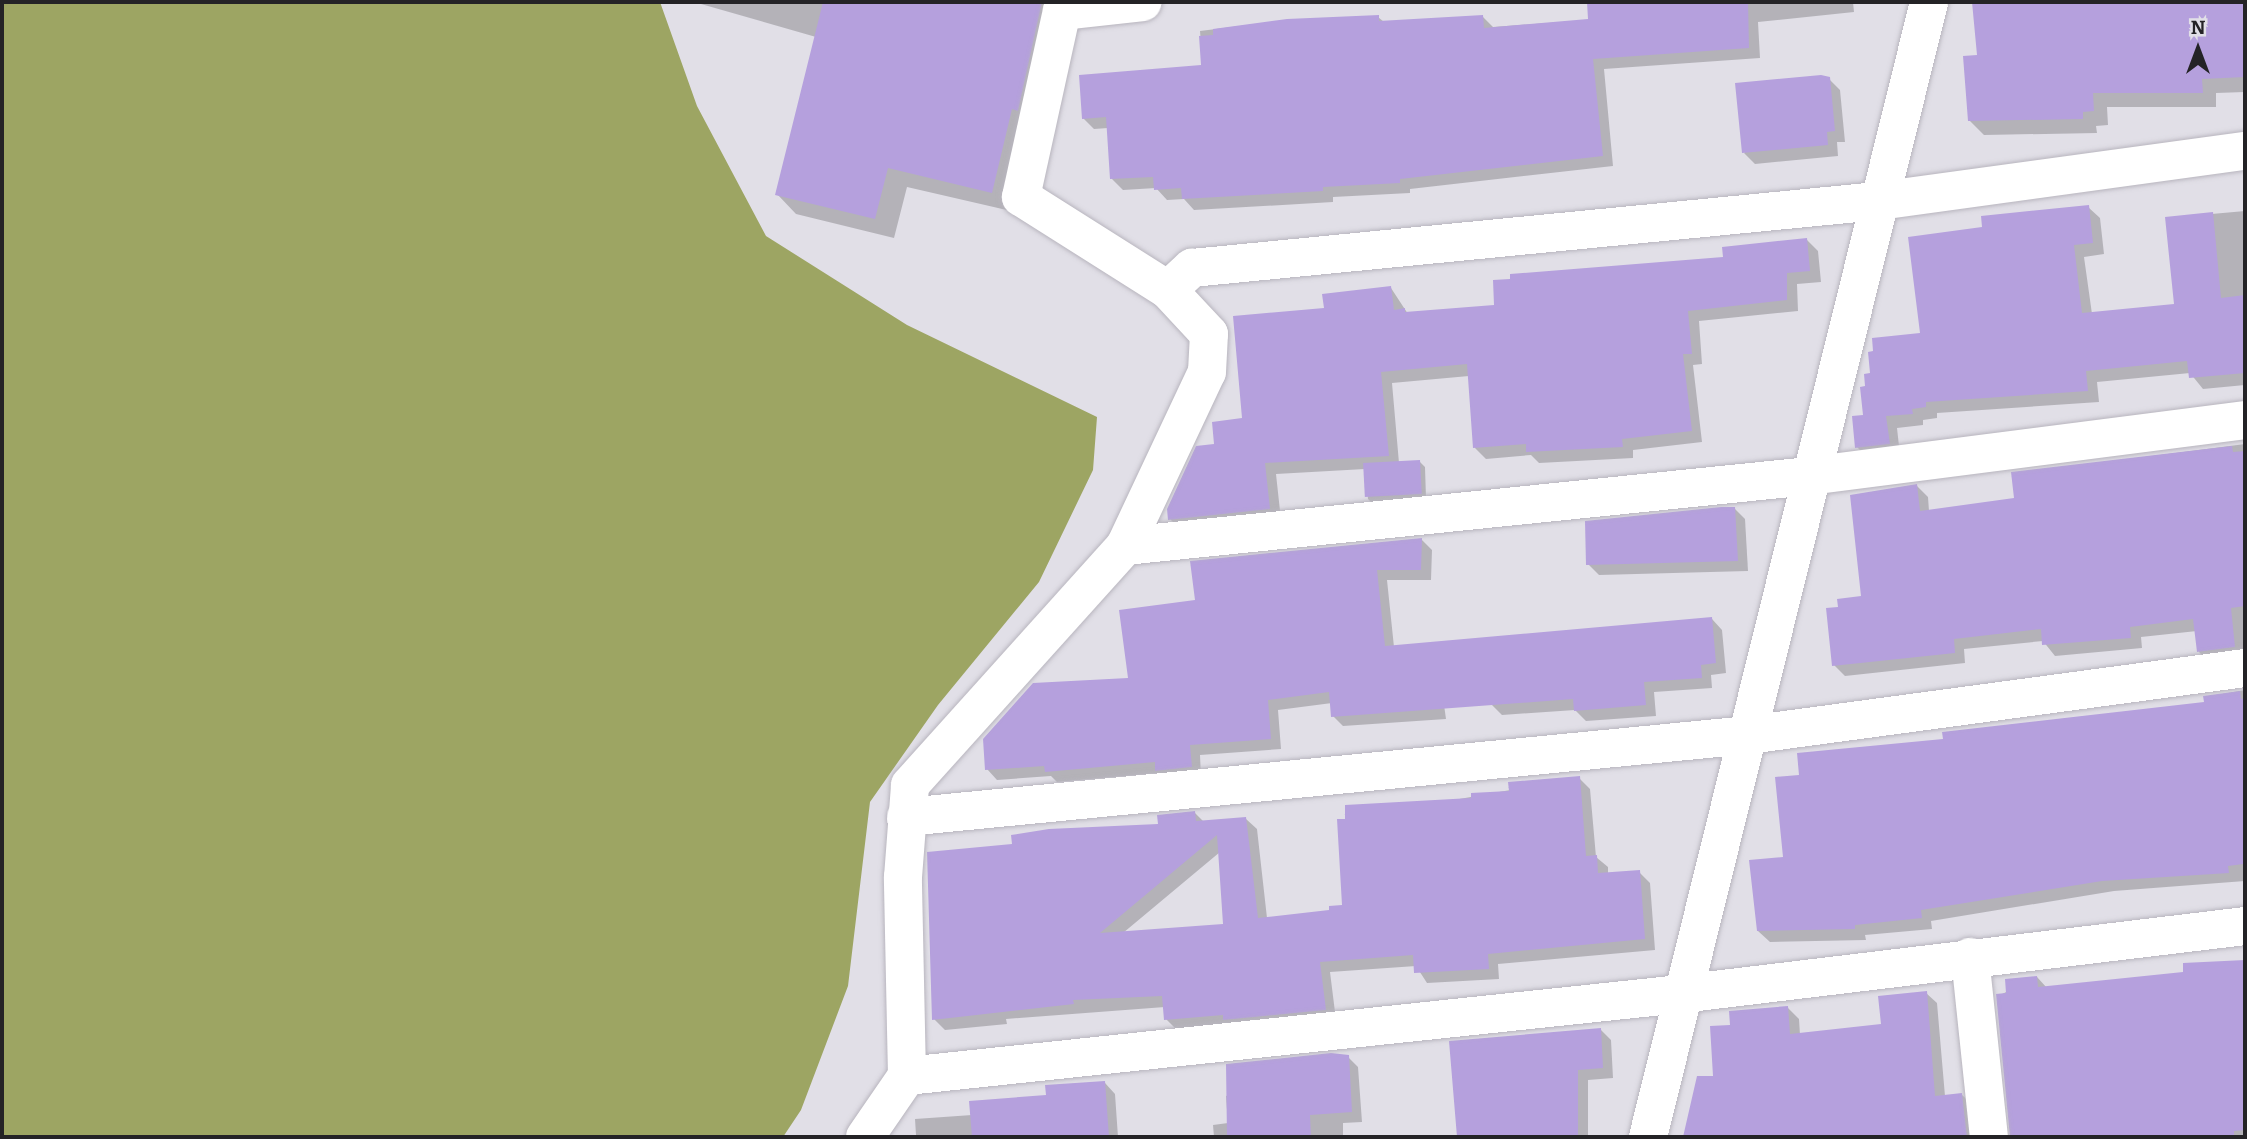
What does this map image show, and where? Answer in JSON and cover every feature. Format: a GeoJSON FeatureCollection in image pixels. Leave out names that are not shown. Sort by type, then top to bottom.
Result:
{"type":"FeatureCollection","features":[{"type":"Feature","properties":{"kind":"street"},"geometry":{"type":"LineString","coordinates":[[865,1137],[907,1076],[906,817],[910,785],[1125,546],[1207,372],[1209,334],[1168,289],[1021,197],[1063,6],[1143,2]]}},
{"type":"Feature","properties":{"kind":"street"},"geometry":{"type":"LineString","coordinates":[[1648,1137],[1809,476],[1929,2]]}},
{"type":"Feature","properties":{"kind":"street"},"geometry":{"type":"LineString","coordinates":[[1168,289],[1192,268],[1878,201],[2245,151]]}},
{"type":"Feature","properties":{"kind":"street"},"geometry":{"type":"LineString","coordinates":[[1125,546],[1809,476],[2245,420]]}},
{"type":"Feature","properties":{"kind":"street"},"geometry":{"type":"LineString","coordinates":[[906,817],[1748,735],[2245,668]]}},
{"type":"Feature","properties":{"kind":"street"},"geometry":{"type":"LineString","coordinates":[[907,1076],[1681,994],[1970,957],[2245,926]]}},
{"type":"Feature","properties":{"kind":"street"},"geometry":{"type":"LineString","coordinates":[[1970,957],[1989,1137]]}},
{"type":"Feature","properties":{"kind":"green space"},"geometry":{"type":"Polygon","coordinates":[[[2,2],[660,2],[697,106],[766,236],[907,325],[1097,417],[1093,470],[1039,582],[938,705],[870,802],[848,986],[801,1110],[783,1137],[2,1137],[2,2]]]}},
{"type":"Feature","properties":{"kind":"building"},"geometry":{"type":"Polygon","coordinates":[[[823,2],[1042,2],[1018,111],[1012,109],[992,193],[888,168],[875,219],[775,195],[823,2]]]}},
{"type":"Feature","properties":{"kind":"building"},"geometry":{"type":"Polygon","coordinates":[[[1587,2],[1748,2],[1749,48],[1593,59],[1603,156],[1400,179],[1400,183],[1323,187],[1323,191],[1182,199],[1181,188],[1154,190],[1153,177],[1110,179],[1106,117],[1082,119],[1079,75],[1201,65],[1199,36],[1213,35],[1213,29],[1287,19],[1379,15],[1379,21],[1483,15],[1484,28],[1588,19],[1587,2]]]}},
{"type":"Feature","properties":{"kind":"building"},"geometry":{"type":"Polygon","coordinates":[[[1972,2],[2245,2],[2245,77],[2202,79],[2203,93],[2093,93],[2094,111],[2083,112],[2083,119],[1968,121],[1963,56],[1977,55],[1972,2]]]}},
{"type":"Feature","properties":{"kind":"building"},"geometry":{"type":"Polygon","coordinates":[[[1821,75],[1830,77],[1835,131],[1827,132],[1828,145],[1742,153],[1735,83],[1821,75]]]}},
{"type":"Feature","properties":{"kind":"building"},"geometry":{"type":"Polygon","coordinates":[[[2089,205],[2093,243],[2074,245],[2082,313],[2174,304],[2165,217],[2213,212],[2221,298],[2245,295],[2245,373],[2189,378],[2187,361],[2086,371],[2088,391],[1926,402],[1926,407],[1912,409],[1913,414],[1886,416],[1890,444],[1855,448],[1852,416],[1863,415],[1860,387],[1865,386],[1864,374],[1870,373],[1868,352],[1873,351],[1872,338],[1920,333],[1908,237],[1982,227],[1981,216],[2089,205]]]}},
{"type":"Feature","properties":{"kind":"building"},"geometry":{"type":"Polygon","coordinates":[[[1807,238],[1810,271],[1787,273],[1787,300],[1688,311],[1692,354],[1683,354],[1692,431],[1622,439],[1623,447],[1526,452],[1526,444],[1473,448],[1467,364],[1381,372],[1389,456],[1265,463],[1270,509],[1168,520],[1167,509],[1196,446],[1214,444],[1212,422],[1242,418],[1233,316],[1324,308],[1322,294],[1391,286],[1394,310],[1405,308],[1405,312],[1494,305],[1493,280],[1510,279],[1510,274],[1723,257],[1722,247],[1807,238]]]}},
{"type":"Feature","properties":{"kind":"building"},"geometry":{"type":"Polygon","coordinates":[[[2232,446],[2233,452],[2245,451],[2245,606],[2231,608],[2235,647],[2197,652],[2193,619],[2130,627],[2131,638],[2042,645],[2041,629],[1954,639],[1955,653],[1832,666],[1826,608],[1838,607],[1837,599],[1861,596],[1850,495],[1917,484],[1920,511],[2014,498],[2011,472],[2232,446]]]}},
{"type":"Feature","properties":{"kind":"building"},"geometry":{"type":"Polygon","coordinates":[[[1420,460],[1422,494],[1365,497],[1363,463],[1420,460]]]}},
{"type":"Feature","properties":{"kind":"building"},"geometry":{"type":"Polygon","coordinates":[[[1735,507],[1738,561],[1586,565],[1585,521],[1735,507]]]}},
{"type":"Feature","properties":{"kind":"building"},"geometry":{"type":"Polygon","coordinates":[[[1422,538],[1421,570],[1377,570],[1385,646],[1712,617],[1716,663],[1701,665],[1702,678],[1644,682],[1646,705],[1574,711],[1573,699],[1331,717],[1329,692],[1268,700],[1271,739],[1190,745],[1192,767],[1155,771],[1155,762],[1045,772],[1044,766],[985,770],[983,739],[1033,683],[1128,678],[1119,610],[1195,600],[1190,561],[1422,538]]]}},
{"type":"Feature","properties":{"kind":"building"},"geometry":{"type":"Polygon","coordinates":[[[2240,691],[2241,699],[2245,698],[2245,854],[2243,864],[2228,866],[2229,873],[2102,881],[1921,910],[1922,918],[1855,925],[1855,929],[1757,931],[1749,860],[1783,857],[1775,777],[1799,775],[1797,753],[1943,739],[1942,732],[2204,702],[2203,696],[2240,691]]]}},
{"type":"Feature","properties":{"kind":"building"},"geometry":{"type":"Polygon","coordinates":[[[1580,776],[1586,856],[1597,855],[1598,873],[1640,870],[1645,939],[1488,954],[1489,969],[1414,973],[1413,955],[1320,962],[1326,1010],[1223,1020],[1223,1015],[1164,1020],[1162,996],[1073,1000],[1074,1004],[932,1020],[927,852],[1012,844],[1011,835],[1049,829],[1158,824],[1157,815],[1195,811],[1196,821],[1246,817],[1258,918],[1329,910],[1329,906],[1342,905],[1337,819],[1345,819],[1345,805],[1471,798],[1471,793],[1509,791],[1508,782],[1580,776]],[[1217,835],[1100,933],[1223,924],[1217,835]]]}},
{"type":"Feature","properties":{"kind":"building"},"geometry":{"type":"Polygon","coordinates":[[[2245,960],[2245,1130],[2234,1131],[2234,1137],[2010,1137],[1996,994],[2006,993],[2005,979],[2037,976],[2038,987],[2183,972],[2183,963],[2245,960]]]}},
{"type":"Feature","properties":{"kind":"building"},"geometry":{"type":"Polygon","coordinates":[[[1927,991],[1935,1096],[1962,1093],[1967,1137],[1683,1137],[1697,1076],[1713,1076],[1710,1026],[1730,1025],[1729,1011],[1788,1006],[1790,1034],[1881,1024],[1878,996],[1927,991]]]}},
{"type":"Feature","properties":{"kind":"building"},"geometry":{"type":"Polygon","coordinates":[[[1601,1028],[1603,1068],[1578,1070],[1578,1137],[1457,1137],[1449,1041],[1601,1028]]]}},
{"type":"Feature","properties":{"kind":"building"},"geometry":{"type":"Polygon","coordinates":[[[1331,1053],[1349,1055],[1352,1112],[1310,1115],[1311,1137],[1227,1137],[1226,1064],[1331,1053]]]}},
{"type":"Feature","properties":{"kind":"building"},"geometry":{"type":"Polygon","coordinates":[[[1105,1081],[1109,1137],[972,1137],[969,1101],[1046,1095],[1045,1085],[1105,1081]]]}}]}
